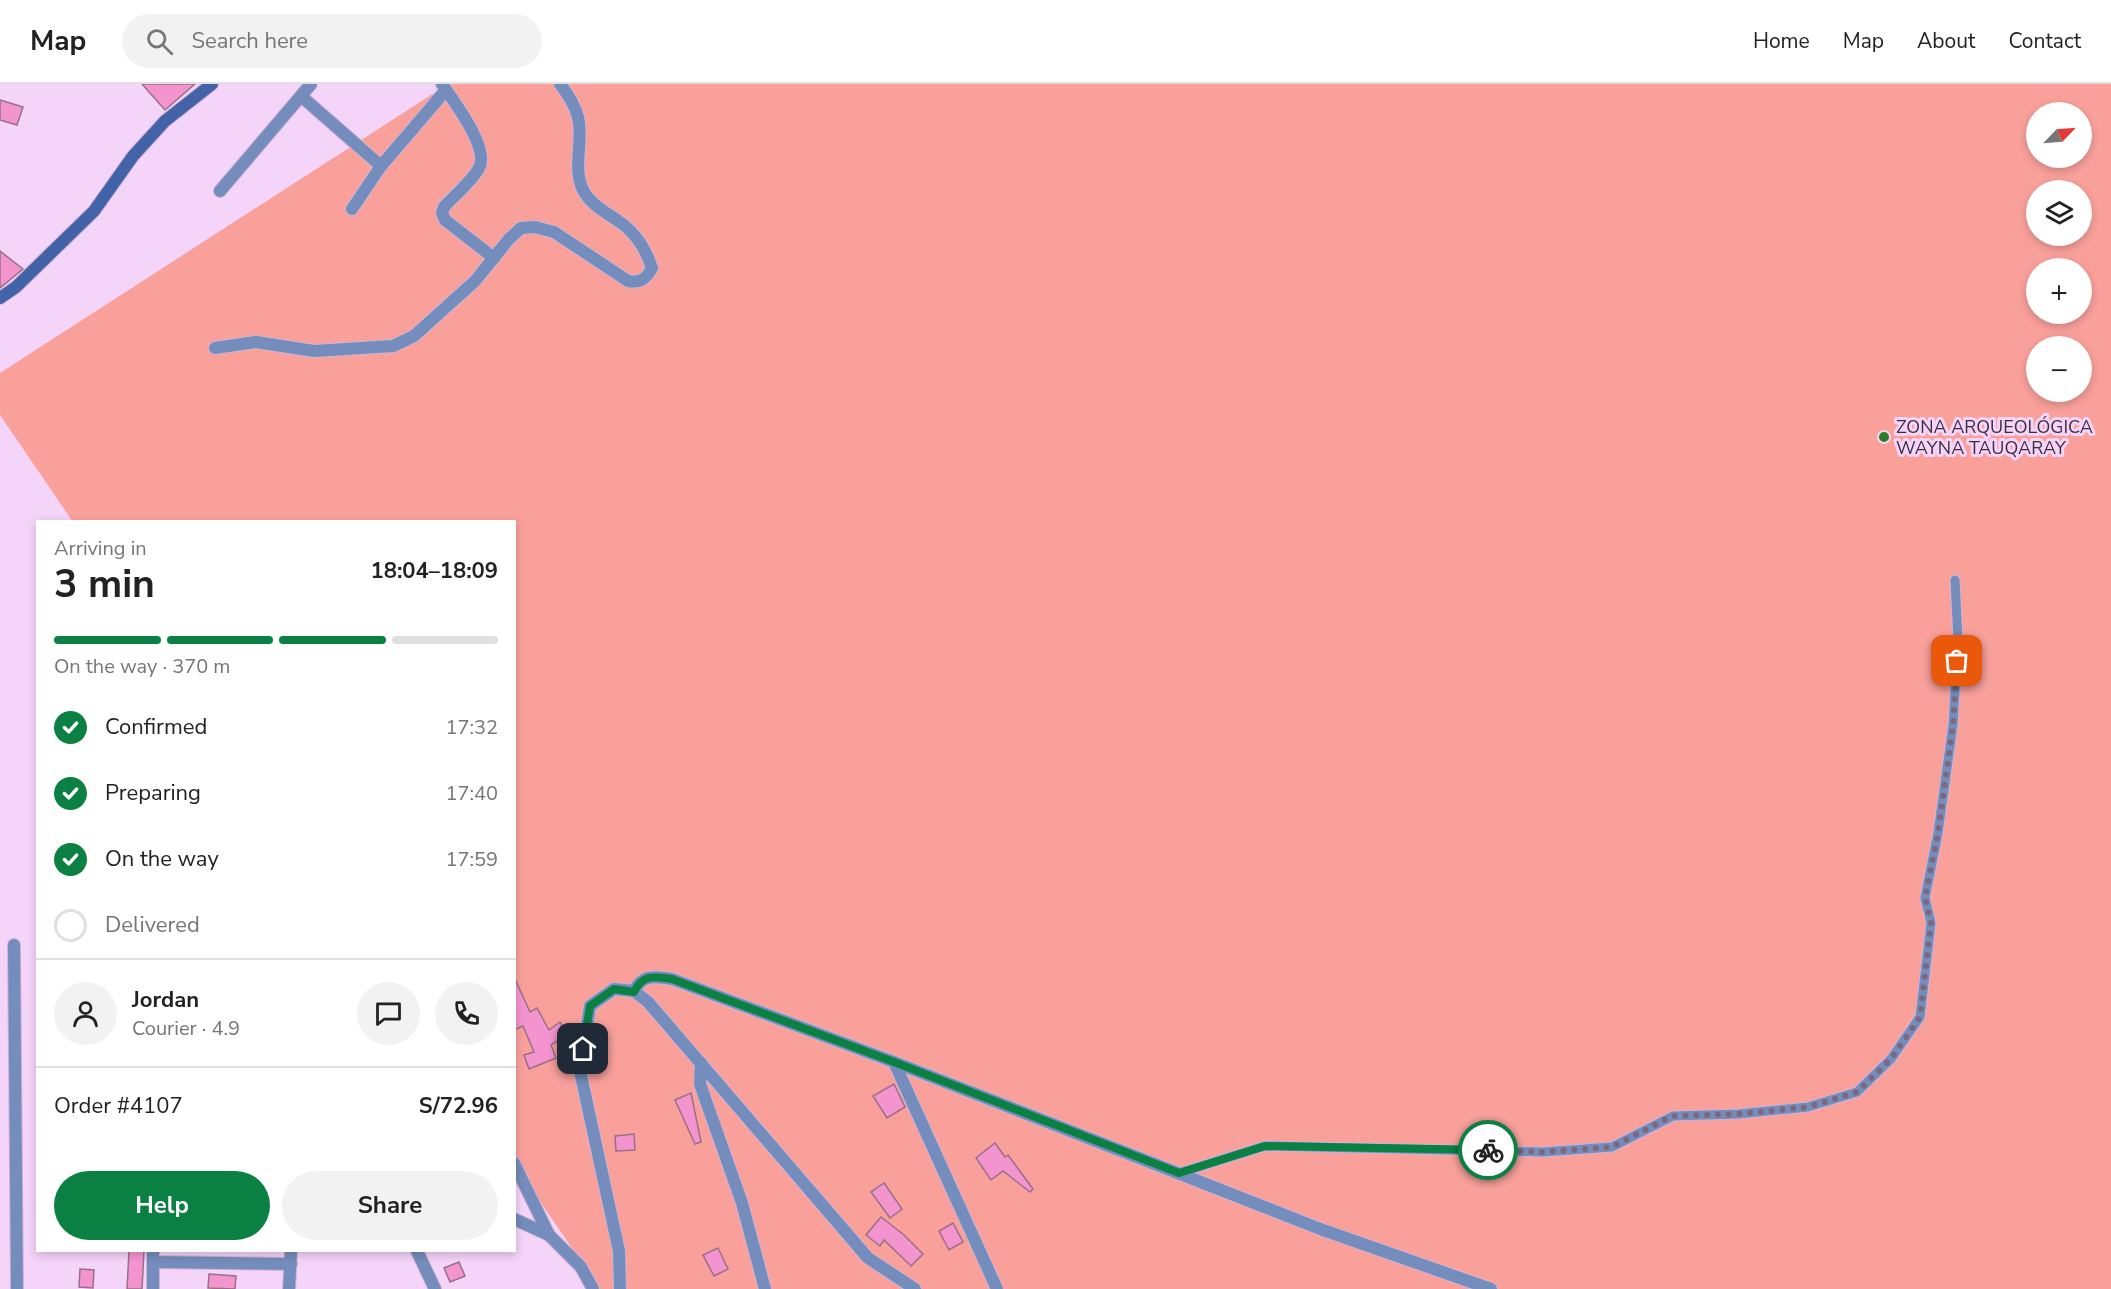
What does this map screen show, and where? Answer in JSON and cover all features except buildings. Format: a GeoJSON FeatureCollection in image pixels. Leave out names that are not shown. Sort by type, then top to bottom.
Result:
{"type":"FeatureCollection","features":[{"type":"Feature","properties":{"kind":"main road"},"geometry":{"type":"LineString","coordinates":[[0,298],[16,287],[94,211],[133,156],[165,121],[212,84]]}},
{"type":"Feature","properties":{"kind":"street"},"geometry":{"type":"LineString","coordinates":[[220,191],[311,84]]}},
{"type":"Feature","properties":{"kind":"street"},"geometry":{"type":"LineString","coordinates":[[215,348],[256,342],[314,351],[393,346],[414,336],[475,280],[521,228],[535,227],[554,232],[628,281],[637,283],[646,278],[652,268],[645,248],[627,228],[593,203],[583,190],[579,173],[578,117],[566,90],[560,84]]}},
{"type":"Feature","properties":{"kind":"street"},"geometry":{"type":"LineString","coordinates":[[352,209],[381,166],[444,87],[470,128],[482,158],[479,169],[444,207],[442,213],[446,220],[494,258]]}},
{"type":"Feature","properties":{"kind":"street"},"geometry":{"type":"LineString","coordinates":[[301,96],[381,166]]}},
{"type":"Feature","properties":{"kind":"street"},"geometry":{"type":"LineString","coordinates":[[14,945],[17,1289]]}},
{"type":"Feature","properties":{"kind":"street"},"geometry":{"type":"LineString","coordinates":[[634,992],[638,982],[651,976],[672,979],[894,1062],[1323,1230],[1491,1289]]}},
{"type":"Feature","properties":{"kind":"street"},"geometry":{"type":"LineString","coordinates":[[620,1289],[619,1251],[580,1071],[590,1006],[614,989],[634,992],[648,1002],[868,1258],[915,1289]]}},
{"type":"Feature","properties":{"kind":"street"},"geometry":{"type":"LineString","coordinates":[[894,1062],[997,1289]]}},
{"type":"Feature","properties":{"kind":"street"},"geometry":{"type":"LineString","coordinates":[[701,1063],[700,1084],[742,1203],[765,1289]]}},
{"type":"Feature","properties":{"kind":"street"},"geometry":{"type":"LineString","coordinates":[[516,1167],[549,1235],[581,1267],[593,1289]]}},
{"type":"Feature","properties":{"kind":"street"},"geometry":{"type":"LineString","coordinates":[[516,1220],[549,1235]]}},
{"type":"Feature","properties":{"kind":"street"},"geometry":{"type":"LineString","coordinates":[[289,1289],[291,1252]]}},
{"type":"Feature","properties":{"kind":"street"},"geometry":{"type":"LineString","coordinates":[[417,1252],[435,1289]]}},
{"type":"Feature","properties":{"kind":"street"},"geometry":{"type":"LineString","coordinates":[[153,1289],[153,1256],[291,1264]]}},
{"type":"Feature","properties":{"kind":"lane"},"geometry":{"type":"LineString","coordinates":[[1179,1173],[1265,1146],[1543,1152],[1612,1147],[1672,1116],[1738,1114],[1808,1107],[1857,1092],[1891,1059],[1920,1017],[1931,923],[1925,898],[1938,833],[1953,725],[1958,640],[1954,580]]}},
{"type":"Feature","properties":{"kind":"shaded area"},"geometry":{"type":"Polygon","coordinates":[[[448,84],[2111,84],[2111,1289],[600,1289],[516,1166],[516,520],[72,520],[0,415],[0,373],[448,84]]]}},
{"type":"Feature","properties":{"kind":"way so far"},"geometry":{"type":"LineString","coordinates":[[1488,1150],[1543,1152],[1612,1147],[1672,1116],[1738,1114],[1808,1107],[1857,1092],[1891,1059],[1920,1017],[1931,923],[1925,898],[1938,833],[1953,725],[1957,661]]}},
{"type":"Feature","properties":{"kind":"place","name":"ZONA ARQUEOLÓGICA WAYNA TAUQARAY"},"geometry":{"type":"Point","coordinates":[1884,437]}},
{"type":"Feature","properties":{"kind":"route"},"geometry":{"type":"LineString","coordinates":[[583,1049],[590,1006],[614,989],[634,992],[638,982],[651,976],[672,979],[894,1062],[1179,1173],[1265,1146],[1488,1150]]}}]}
